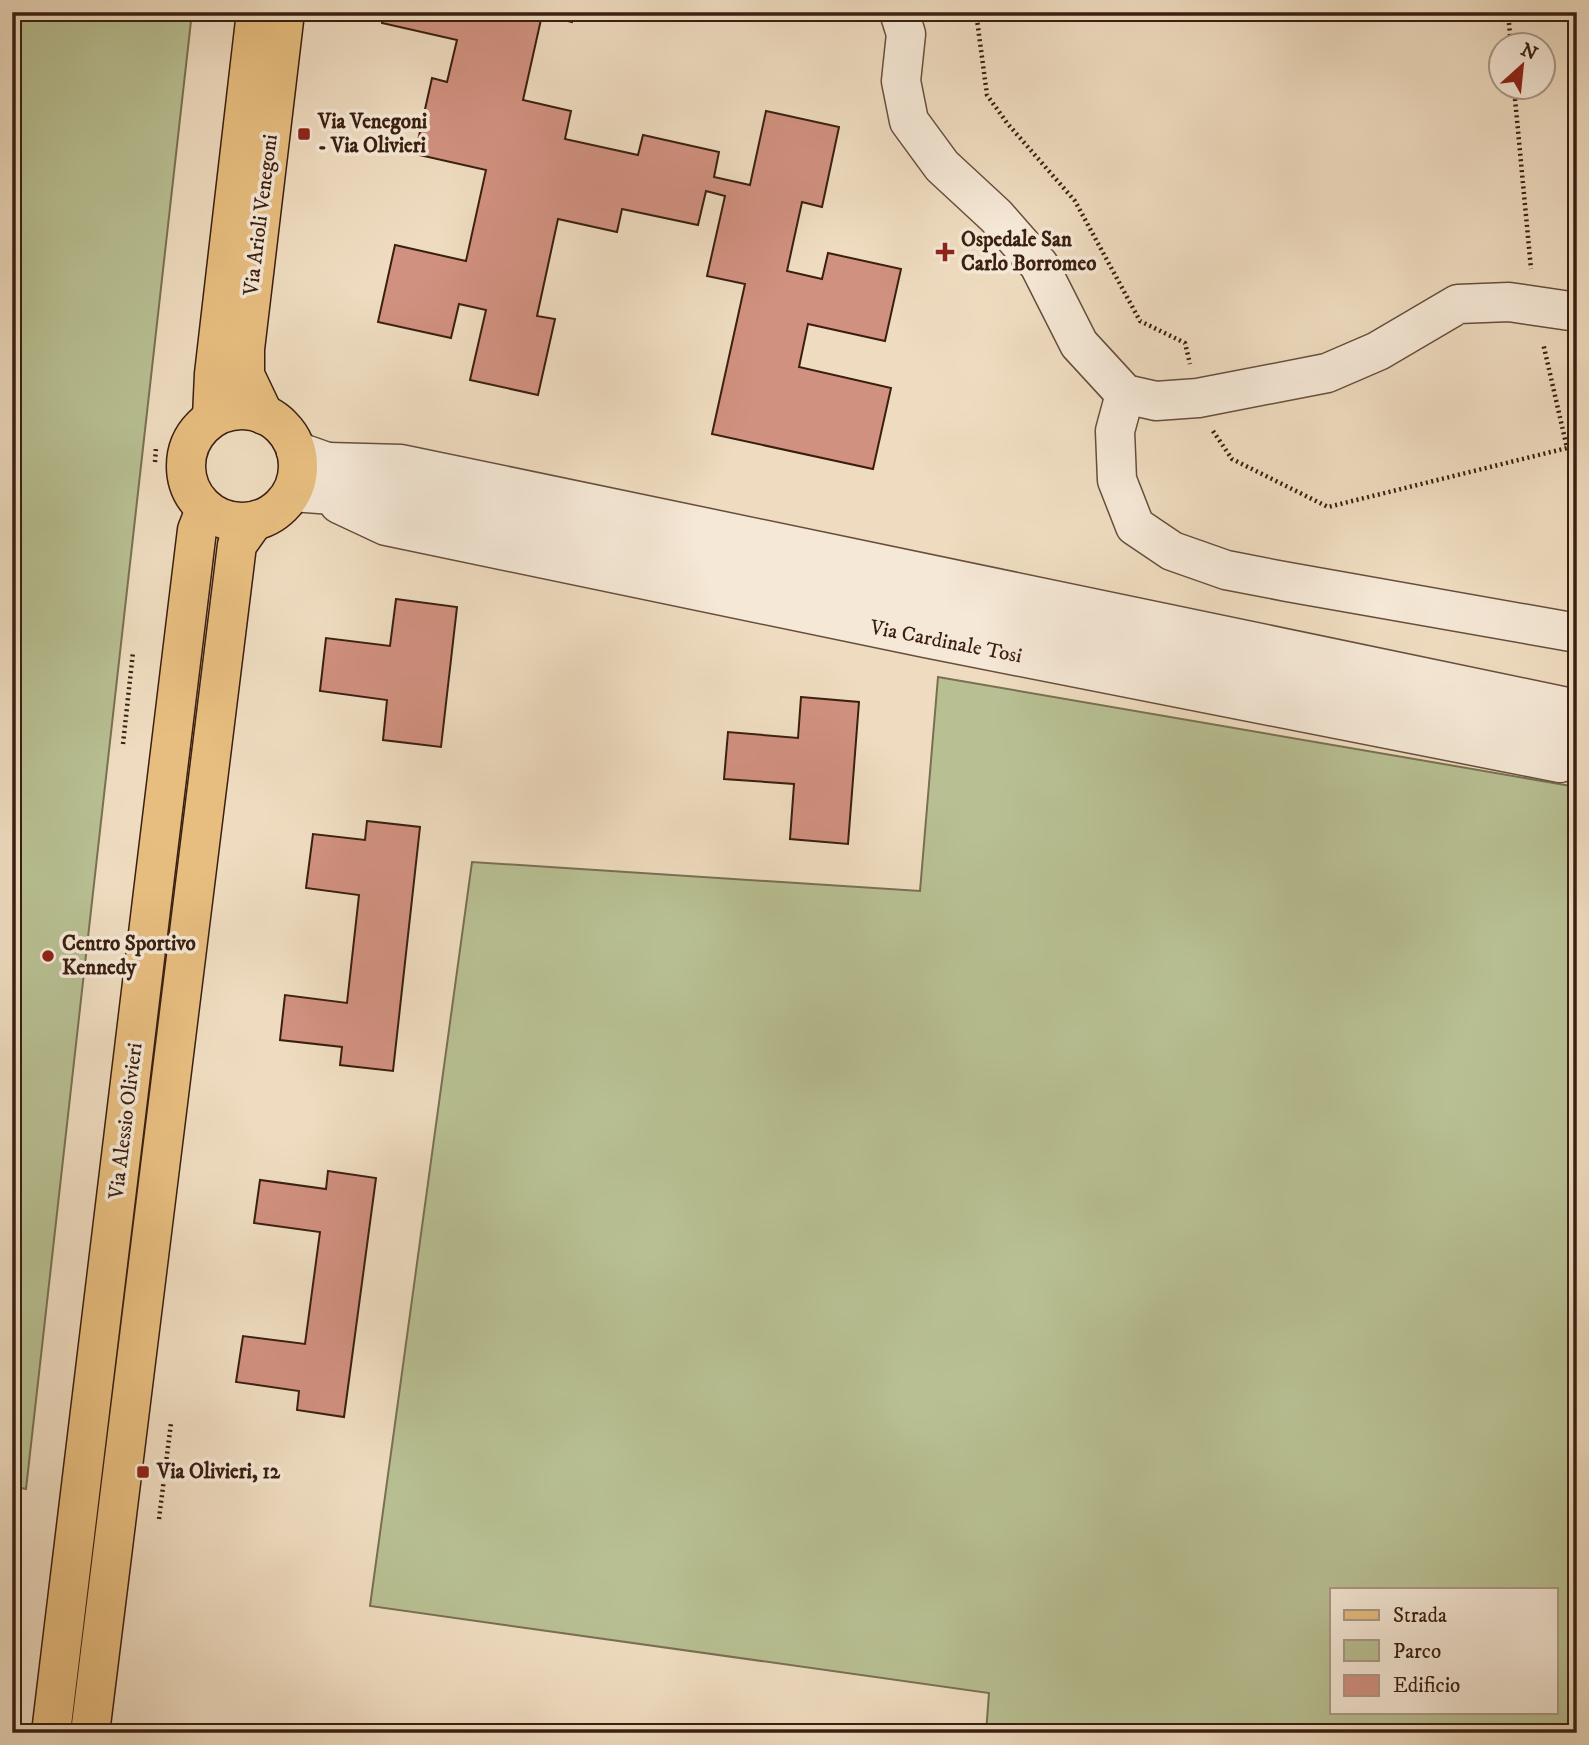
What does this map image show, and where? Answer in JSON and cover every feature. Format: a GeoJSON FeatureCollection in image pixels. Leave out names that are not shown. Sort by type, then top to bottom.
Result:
{"type":"FeatureCollection","features":[{"type":"Feature","properties":{"kind":"main road","name":"Via Arioli Venegoni"},"geometry":{"type":"LineString","coordinates":[[212,417],[256,12]]}},
{"type":"Feature","properties":{"kind":"main road","name":"Via Arioli Venegoni"},"geometry":{"type":"LineString","coordinates":[[264,415],[245,375],[245,349],[285,12]]}},
{"type":"Feature","properties":{"kind":"main road"},"geometry":{"type":"LineString","coordinates":[[254,521],[244,523],[219,518],[205,510],[190,489],[186,472],[194,436],[212,417],[244,410],[264,415],[284,429],[309,475]]}},
{"type":"Feature","properties":{"kind":"main road","name":"Via Alessio Olivieri"},"geometry":{"type":"LineString","coordinates":[[90,1733],[236,545],[254,521],[282,506],[309,475]]}},
{"type":"Feature","properties":{"kind":"main road","name":"Via Alessio Olivieri"},"geometry":{"type":"LineString","coordinates":[[51,1733],[195,544],[205,510]]}},
{"type":"Feature","properties":{"kind":"street"},"geometry":{"type":"LineString","coordinates":[[900,12],[906,34],[901,82],[909,121],[942,166],[996,216],[1039,265],[1079,344],[1125,394],[1156,401],[1198,398],[1327,373],[1378,351],[1458,304],[1509,302],[1577,312]]}},
{"type":"Feature","properties":{"kind":"street"},"geometry":{"type":"LineString","coordinates":[[1125,394],[1115,431],[1117,480],[1135,526],[1172,551],[1251,575],[1577,633]]}},
{"type":"Feature","properties":{"kind":"street"},"geometry":{"type":"LineString","coordinates":[[309,475],[401,464],[1577,709]]}},
{"type":"Feature","properties":{"kind":"street","name":"Via Cardinale Tosi"},"geometry":{"type":"LineString","coordinates":[[309,475],[430,502],[480,529]]}},
{"type":"Feature","properties":{"kind":"street","name":"Via Cardinale Tosi"},"geometry":{"type":"LineString","coordinates":[[309,475],[386,526],[480,529],[927,622],[1577,766]]}},
{"type":"Feature","properties":{"kind":"street","name":"Via Cardinale Tosi"},"geometry":{"type":"LineString","coordinates":[[927,622],[1577,739]]}},
{"type":"Feature","properties":{"kind":"path"},"geometry":{"type":"LineString","coordinates":[[976,12],[987,95],[1007,123],[1076,201],[1140,321],[1185,343],[1199,410],[1231,458],[1328,507],[1567,448]]}},
{"type":"Feature","properties":{"kind":"path"},"geometry":{"type":"LineString","coordinates":[[1508,12],[1510,32]]}},
{"type":"Feature","properties":{"kind":"path"},"geometry":{"type":"LineString","coordinates":[[155,462],[156,447]]}},
{"type":"Feature","properties":{"kind":"path"},"geometry":{"type":"LineString","coordinates":[[122,744],[133,652]]}},
{"type":"Feature","properties":{"kind":"path"},"geometry":{"type":"LineString","coordinates":[[159,1519],[171,1423]]}},
{"type":"Feature","properties":{"kind":"green space","name":"Centro Sportivo Kennedy"},"geometry":{"type":"Polygon","coordinates":[[[12,12],[192,12],[26,1489],[12,1486],[12,12]]]}},
{"type":"Feature","properties":{"kind":"green space"},"geometry":{"type":"Polygon","coordinates":[[[938,677],[1577,787],[1577,1733],[986,1733],[989,1693],[370,1606],[472,862],[920,891],[938,677]]]}},
{"type":"Feature","properties":{"kind":"building"},"geometry":{"type":"Polygon","coordinates":[[[384,12],[574,12],[572,22],[542,15],[523,100],[571,111],[565,139],[638,155],[643,135],[719,152],[714,177],[750,185],[766,111],[839,127],[822,207],[802,202],[787,271],[822,279],[828,253],[901,269],[885,341],[808,324],[799,367],[891,388],[873,469],[712,434],[745,284],[707,276],[725,196],[706,191],[698,225],[622,209],[617,232],[558,219],[537,316],[555,319],[538,395],[470,380],[486,310],[459,304],[451,338],[378,322],[395,245],[466,261],[486,170],[415,154],[432,78],[447,82],[457,40],[382,23],[384,12]]]}},
{"type":"Feature","properties":{"kind":"building"},"geometry":{"type":"Polygon","coordinates":[[[396,599],[457,607],[441,747],[383,740],[387,700],[320,691],[326,638],[390,646],[396,599]]]}},
{"type":"Feature","properties":{"kind":"building"},"geometry":{"type":"Polygon","coordinates":[[[801,697],[859,702],[848,844],[790,839],[794,784],[724,779],[728,732],[798,738],[801,697]]]}},
{"type":"Feature","properties":{"kind":"building"},"geometry":{"type":"Polygon","coordinates":[[[367,821],[420,827],[393,1071],[340,1065],[342,1047],[280,1040],[285,995],[347,1003],[359,895],[306,888],[313,834],[365,840],[367,821]]]}},
{"type":"Feature","properties":{"kind":"building"},"geometry":{"type":"Polygon","coordinates":[[[328,1171],[376,1178],[344,1417],[297,1410],[299,1391],[236,1382],[243,1336],[305,1344],[320,1232],[254,1223],[260,1180],[326,1189],[328,1171]]]}},
{"type":"Feature","properties":{"kind":"place","name":"Via Venegoni - Via Olivieri"},"geometry":{"type":"Point","coordinates":[304,134]}},
{"type":"Feature","properties":{"kind":"place","name":"Ospedale San Carlo Borromeo"},"geometry":{"type":"Point","coordinates":[945,252]}},
{"type":"Feature","properties":{"kind":"place","name":"Centro Sportivo Kennedy"},"geometry":{"type":"Point","coordinates":[48,956]}},
{"type":"Feature","properties":{"kind":"place","name":"Via Olivieri, 12"},"geometry":{"type":"Point","coordinates":[143,1472]}}]}
